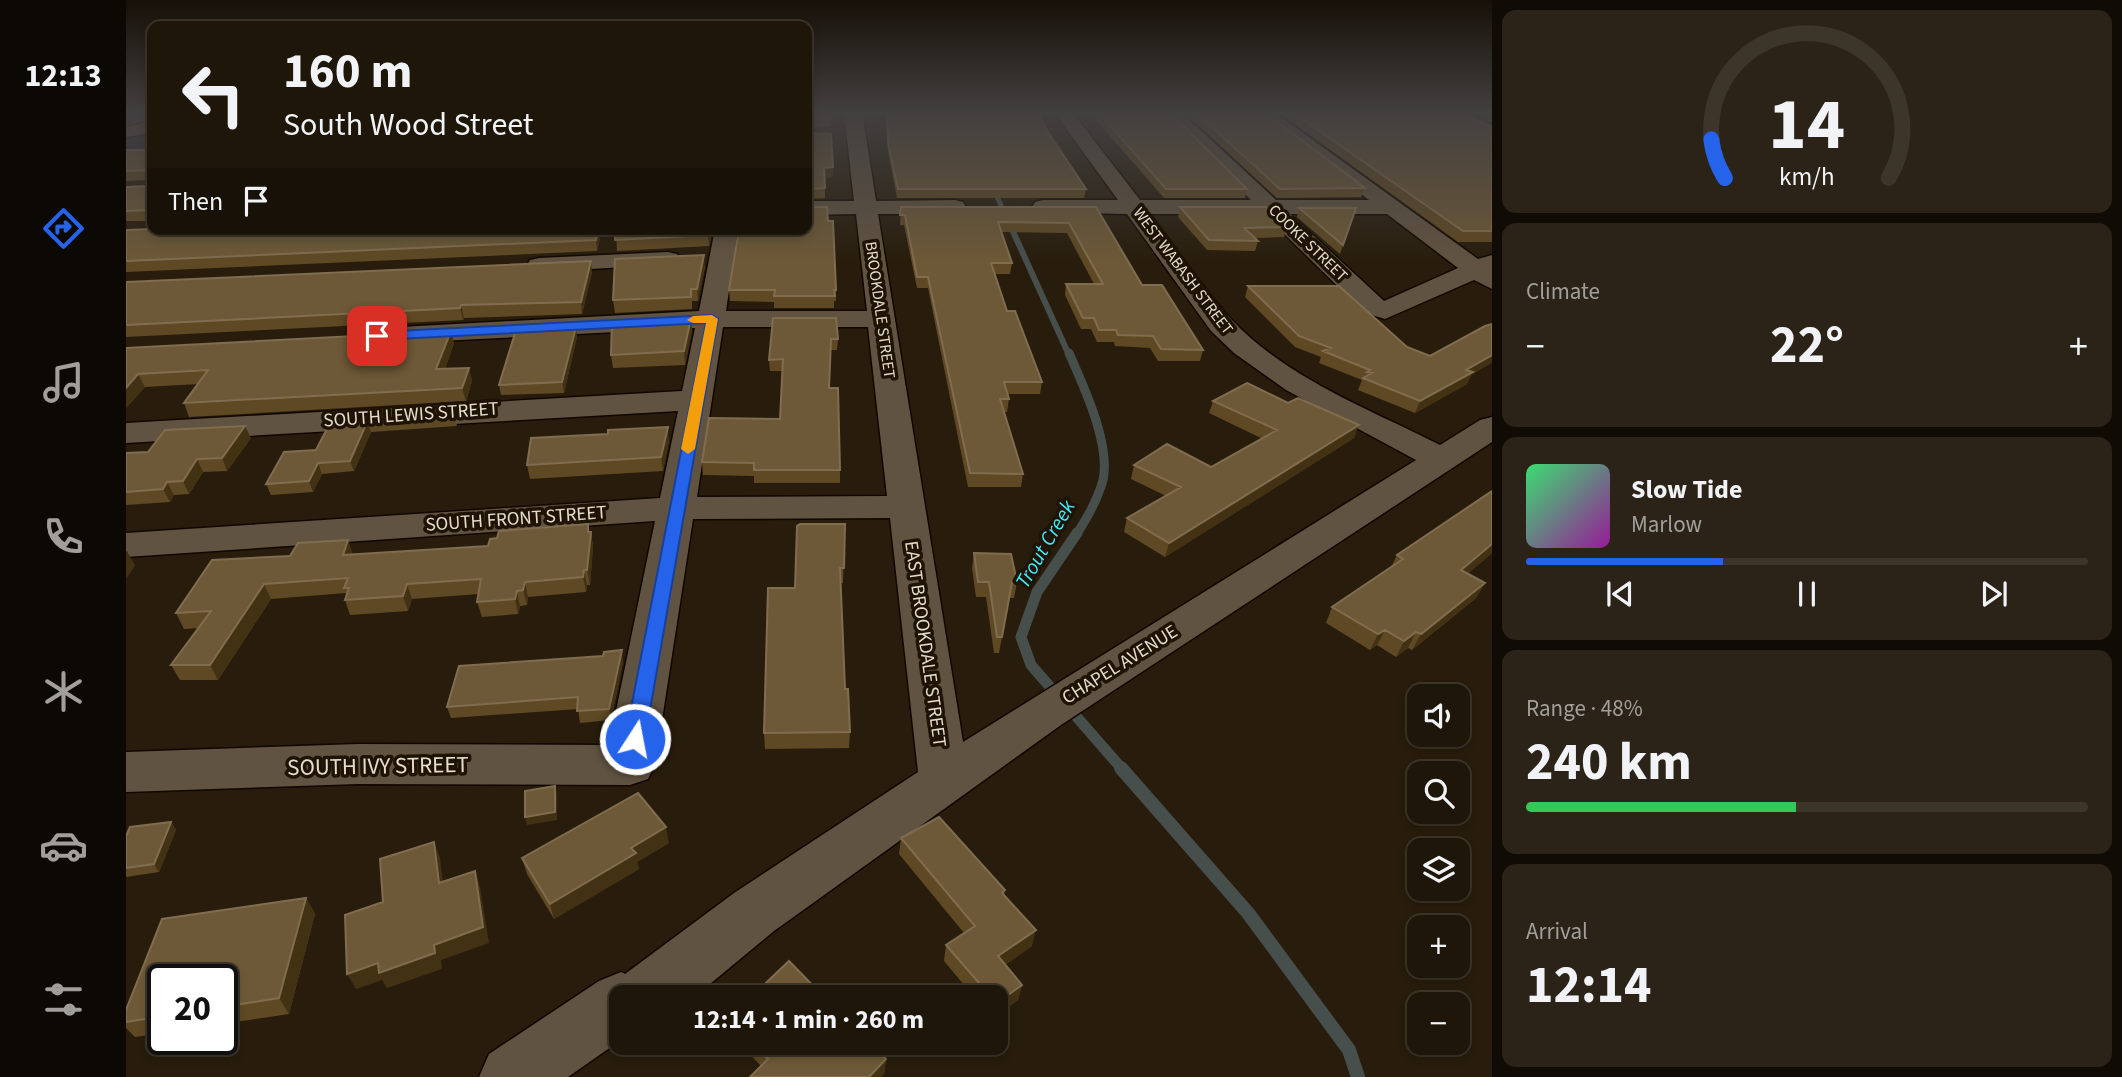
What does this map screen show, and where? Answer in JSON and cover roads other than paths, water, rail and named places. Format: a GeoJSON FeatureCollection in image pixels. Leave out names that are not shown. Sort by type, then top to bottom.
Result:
{"type":"FeatureCollection","features":[{"type":"Feature","properties":{"kind":"street","name":"BROOKDALE STREET"},"geometry":{"type":"LineString","coordinates":[[857,162],[907,507]]}},
{"type":"Feature","properties":{"kind":"street","name":"WEST WABASH STREET"},"geometry":{"type":"LineString","coordinates":[[1101,162],[1221,325],[1239,343],[1295,382],[1441,459]]}},
{"type":"Feature","properties":{"kind":"street","name":"COOKE STREET"},"geometry":{"type":"LineString","coordinates":[[1224,162],[1374,307],[1385,311],[1487,271]]}},
{"type":"Feature","properties":{"kind":"street"},"geometry":{"type":"LineString","coordinates":[[1331,162],[1391,207],[1487,271]]}},
{"type":"Feature","properties":{"kind":"street"},"geometry":{"type":"LineString","coordinates":[[812,208],[971,207]]}},
{"type":"Feature","properties":{"kind":"street"},"geometry":{"type":"LineString","coordinates":[[1016,207],[1391,207]]}},
{"type":"Feature","properties":{"kind":"street"},"geometry":{"type":"LineString","coordinates":[[514,266],[725,243],[677,508]]}},
{"type":"Feature","properties":{"kind":"street"},"geometry":{"type":"LineString","coordinates":[[377,336],[712,319],[881,319]]}},
{"type":"Feature","properties":{"kind":"street","name":"SOUTH LEWIS STREET"},"geometry":{"type":"LineString","coordinates":[[126,433],[697,400]]}},
{"type":"Feature","properties":{"kind":"street","name":"CHAPEL AVENUE"},"geometry":{"type":"LineString","coordinates":[[648,985],[1058,703],[1492,427]]}},
{"type":"Feature","properties":{"kind":"street","name":"SOUTH FRONT STREET"},"geometry":{"type":"LineString","coordinates":[[126,545],[677,508],[907,507]]}},
{"type":"Feature","properties":{"kind":"street","name":"EAST BROOKDALE STREET"},"geometry":{"type":"LineString","coordinates":[[907,507],[944,780]]}},
{"type":"Feature","properties":{"kind":"street","name":"SOUTH IVY STREET"},"geometry":{"type":"LineString","coordinates":[[126,772],[358,764],[630,765],[677,508]]}},
{"type":"Feature","properties":{"kind":"street","name":"CHAPEL AVENUE"},"geometry":{"type":"LineString","coordinates":[[661,985],[754,912]]}},
{"type":"Feature","properties":{"kind":"street"},"geometry":{"type":"LineString","coordinates":[[512,1077],[609,1011]]}},
{"type":"Feature","properties":{"kind":"street"},"geometry":{"type":"LineString","coordinates":[[547,1077],[609,1025]]}},
{"type":"Feature","properties":{"kind":"waterway","name":"Trout Creek"},"geometry":{"type":"LineString","coordinates":[[992,186],[1007,218]]}},
{"type":"Feature","properties":{"kind":"waterway","name":"Trout Creek"},"geometry":{"type":"LineString","coordinates":[[1006,216],[1069,355]]}},
{"type":"Feature","properties":{"kind":"waterway","name":"Trout Creek"},"geometry":{"type":"LineString","coordinates":[[1069,353],[1094,415],[1103,449],[1104,466],[1098,494],[1076,535]]}},
{"type":"Feature","properties":{"kind":"waterway","name":"Trout Creek"},"geometry":{"type":"LineString","coordinates":[[1058,696],[1031,665],[1021,637],[1037,592],[1077,533]]}},
{"type":"Feature","properties":{"kind":"waterway","name":"Trout Creek"},"geometry":{"type":"LineString","coordinates":[[1068,707],[1123,770]]}},
{"type":"Feature","properties":{"kind":"waterway","name":"Trout Creek"},"geometry":{"type":"LineString","coordinates":[[1121,768],[1248,913],[1349,1050],[1358,1077]]}}]}
